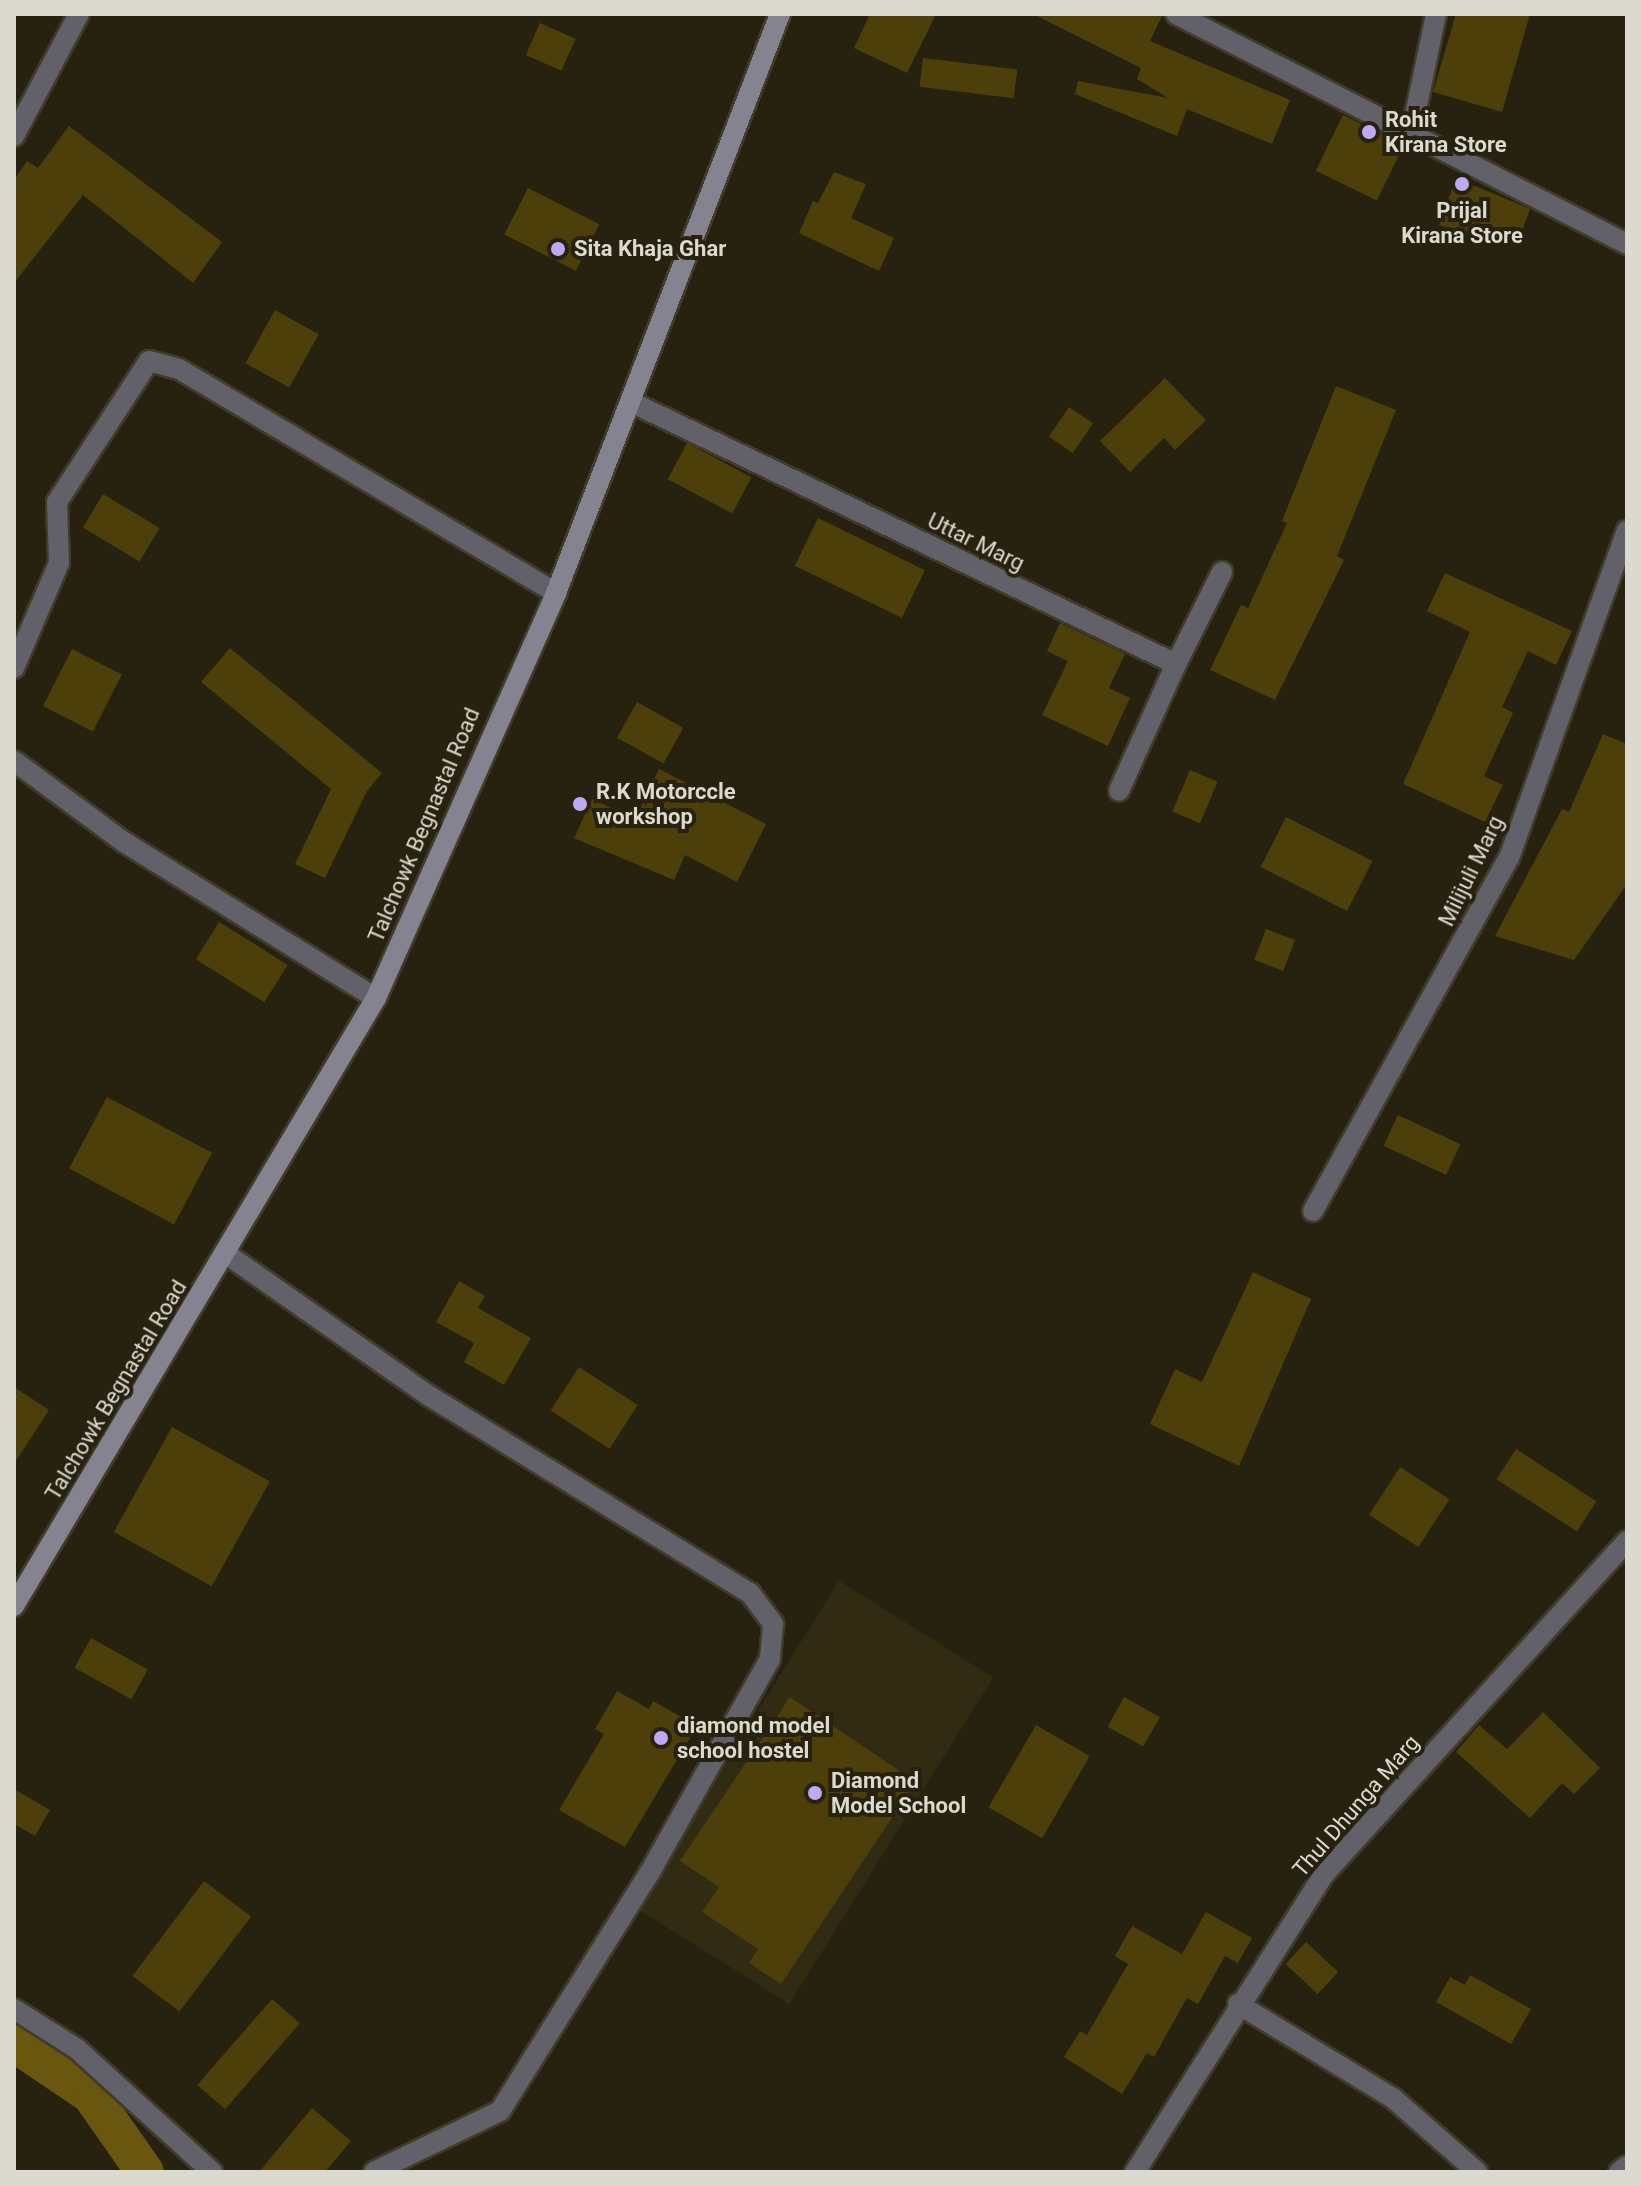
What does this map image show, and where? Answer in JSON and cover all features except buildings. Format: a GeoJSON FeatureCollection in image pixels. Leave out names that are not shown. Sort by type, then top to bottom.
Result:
{"type":"FeatureCollection","features":[{"type":"Feature","properties":{"kind":"main road","name":"Talchowk Begnastal Road"},"geometry":{"type":"LineString","coordinates":[[14,1606],[376,998],[514,678],[556,593],[780,14]]}},
{"type":"Feature","properties":{"kind":"street"},"geometry":{"type":"LineString","coordinates":[[14,136],[79,14]]}},
{"type":"Feature","properties":{"kind":"street"},"geometry":{"type":"LineString","coordinates":[[1176,14],[1627,244]]}},
{"type":"Feature","properties":{"kind":"street"},"geometry":{"type":"LineString","coordinates":[[1411,134],[1436,14]]}},
{"type":"Feature","properties":{"kind":"street"},"geometry":{"type":"LineString","coordinates":[[14,668],[59,563],[57,502],[149,361],[179,369],[556,593]]}},
{"type":"Feature","properties":{"kind":"street","name":"Uttar Marg"},"geometry":{"type":"LineString","coordinates":[[631,402],[1176,664]]}},
{"type":"Feature","properties":{"kind":"street","name":"Milijuli Marg"},"geometry":{"type":"LineString","coordinates":[[1313,1211],[1509,858],[1627,531]]}},
{"type":"Feature","properties":{"kind":"street"},"geometry":{"type":"LineString","coordinates":[[1119,791],[1176,664],[1222,572]]}},
{"type":"Feature","properties":{"kind":"street"},"geometry":{"type":"LineString","coordinates":[[14,761],[124,842],[376,998]]}},
{"type":"Feature","properties":{"kind":"street"},"geometry":{"type":"LineString","coordinates":[[225,1253],[431,1397],[750,1593],[773,1624],[770,1659],[650,1872],[500,2111],[374,2172]]}},
{"type":"Feature","properties":{"kind":"street","name":"Thul Dhunga Marg"},"geometry":{"type":"LineString","coordinates":[[1135,2172],[1238,2004],[1325,1873],[1627,1541]]}},
{"type":"Feature","properties":{"kind":"street"},"geometry":{"type":"LineString","coordinates":[[1238,2004],[1394,2099],[1477,2172]]}},
{"type":"Feature","properties":{"kind":"street"},"geometry":{"type":"LineString","coordinates":[[14,2009],[77,2049],[212,2172]]}},
{"type":"Feature","properties":{"kind":"street"},"geometry":{"type":"LineString","coordinates":[[1619,2172],[1627,2166]]}},
{"type":"Feature","properties":{"kind":"shaded area","name":"Diamond Model School"},"geometry":{"type":"Polygon","coordinates":[[[839,1581],[993,1677],[789,2004],[635,1907],[839,1581]]]}},
{"type":"Feature","properties":{"kind":"waterway"},"geometry":{"type":"LineString","coordinates":[[14,2043],[91,2095],[145,2172]]}},
{"type":"Feature","properties":{"kind":"place","name":"Rohit Kirana Store"},"geometry":{"type":"Point","coordinates":[1369,132]}},
{"type":"Feature","properties":{"kind":"place","name":"Prijal Kirana Store"},"geometry":{"type":"Point","coordinates":[1462,184]}},
{"type":"Feature","properties":{"kind":"place","name":"Sita Khaja Ghar"},"geometry":{"type":"Point","coordinates":[558,249]}},
{"type":"Feature","properties":{"kind":"place","name":"R.K Motorccle workshop"},"geometry":{"type":"Point","coordinates":[580,804]}},
{"type":"Feature","properties":{"kind":"place","name":"diamond model school hostel"},"geometry":{"type":"Point","coordinates":[661,1738]}},
{"type":"Feature","properties":{"kind":"place","name":"Diamond Model School"},"geometry":{"type":"Point","coordinates":[815,1793]}}]}
